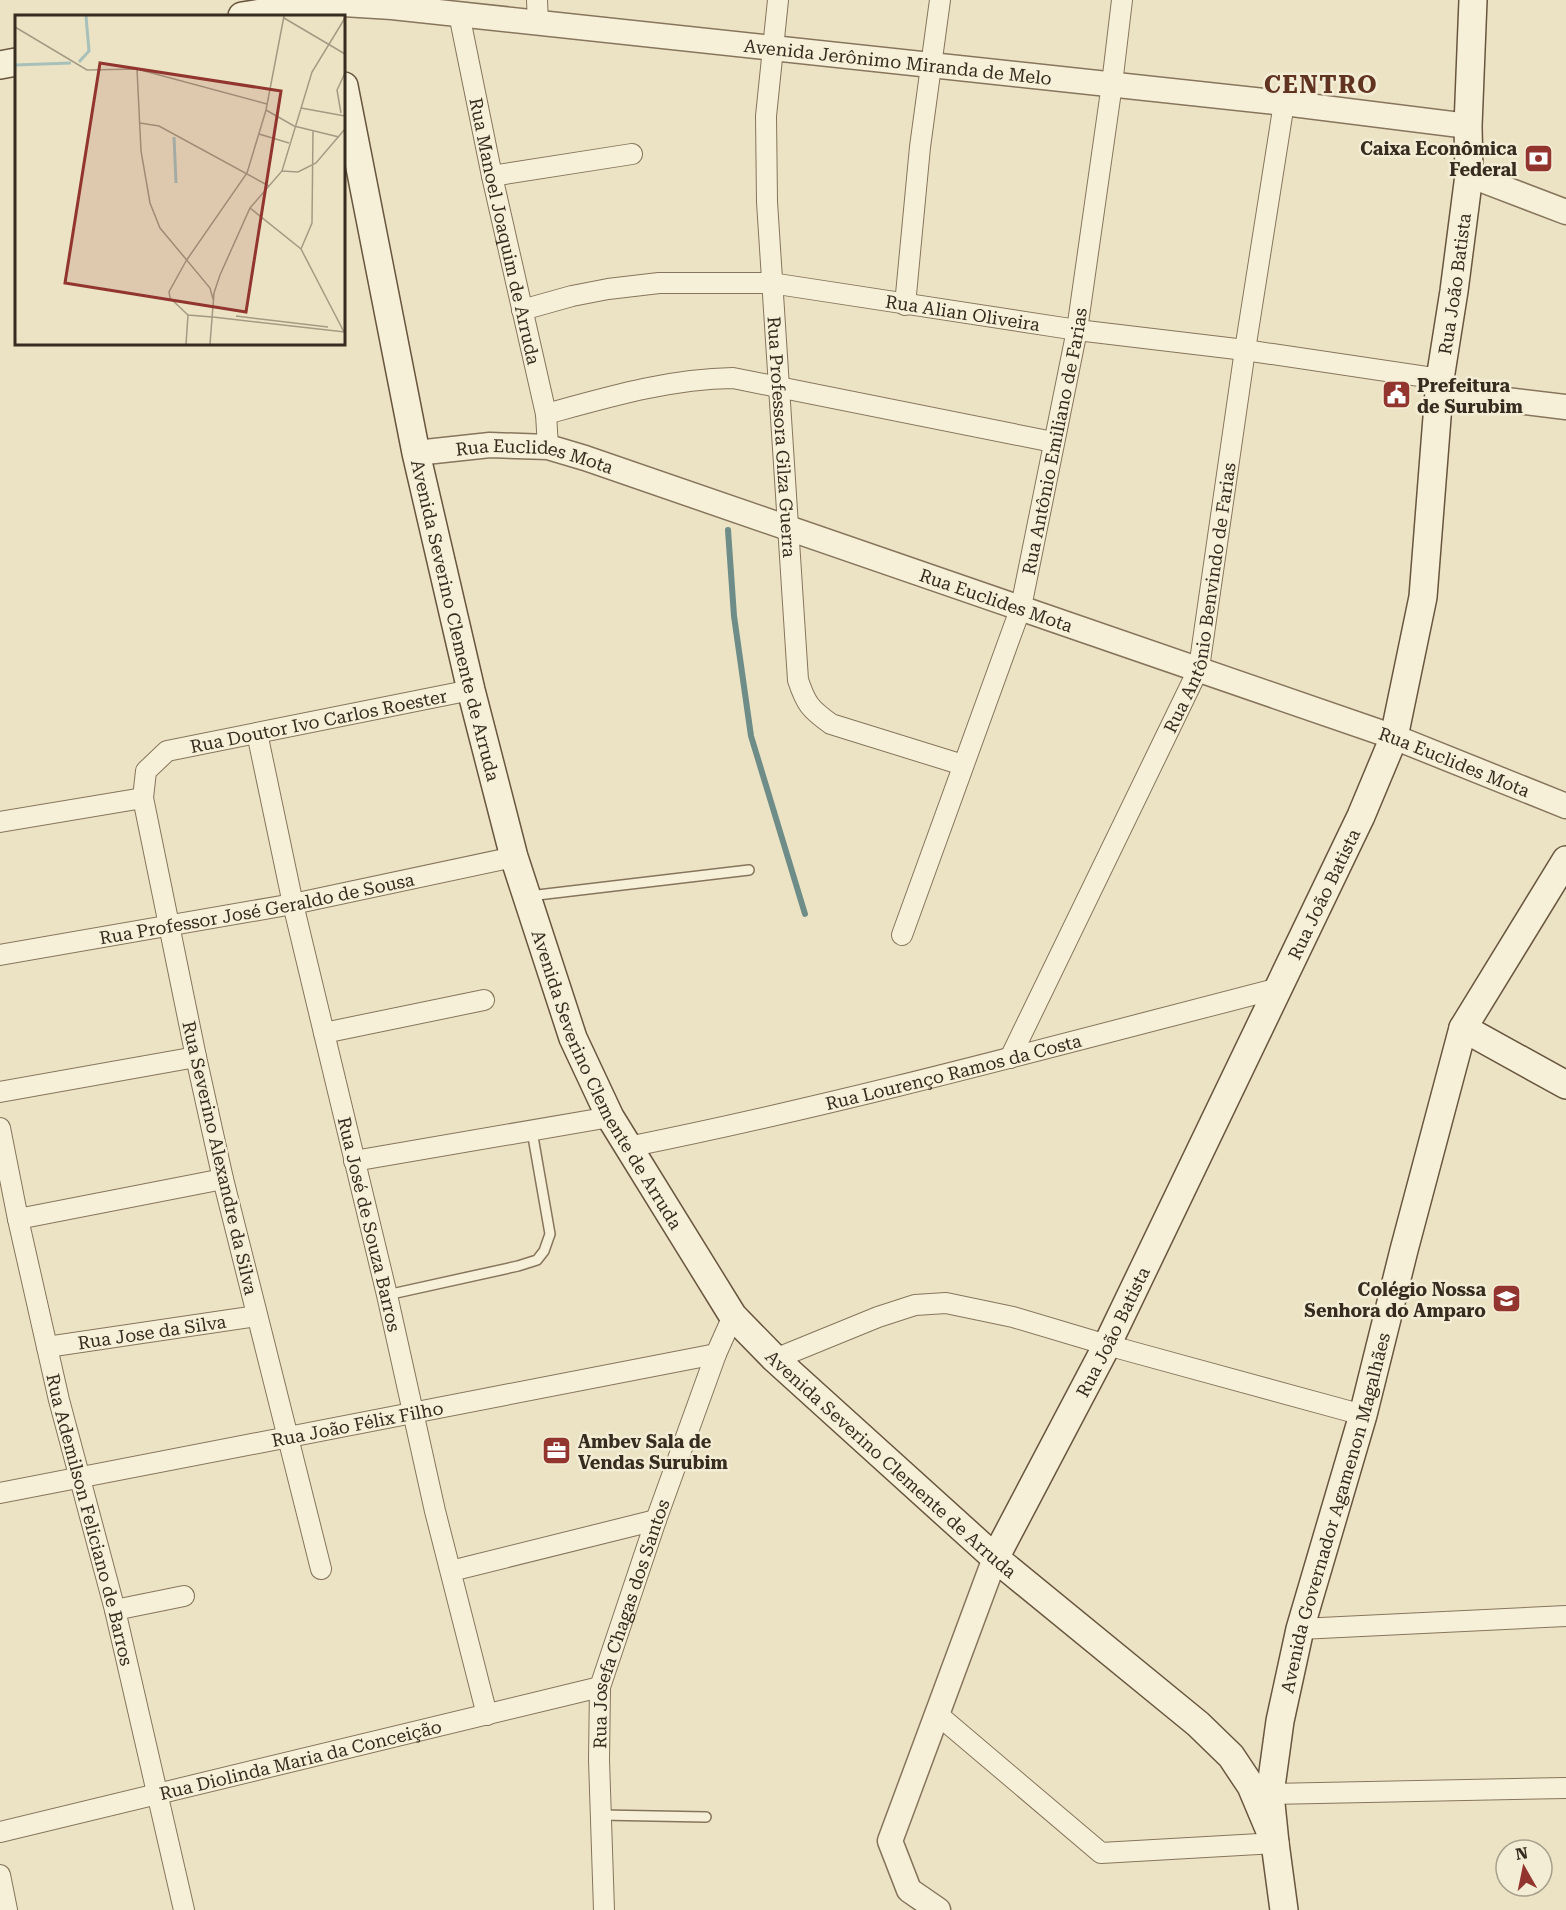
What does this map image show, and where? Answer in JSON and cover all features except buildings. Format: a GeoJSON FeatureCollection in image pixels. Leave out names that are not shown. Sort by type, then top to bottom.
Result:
{"type":"FeatureCollection","features":[{"type":"Feature","properties":{"kind":"main road","name":"Rua João Batista"},"geometry":{"type":"LineString","coordinates":[[996,1558],[1107,1345],[1361,816],[1394,737],[1423,597],[1440,386],[1469,175],[1468,126],[1473,0]]}},
{"type":"Feature","properties":{"kind":"main road"},"geometry":{"type":"LineString","coordinates":[[250,15],[319,6]]}},
{"type":"Feature","properties":{"kind":"main road"},"geometry":{"type":"LineString","coordinates":[[0,65],[15,62]]}},
{"type":"Feature","properties":{"kind":"main road","name":"Avenida Severino Clemente de Arruda"},"geometry":{"type":"LineString","coordinates":[[345,91],[416,453],[471,690],[514,857],[573,1038],[610,1117],[732,1316],[775,1359],[996,1558],[1190,1717],[1231,1756],[1251,1786],[1275,1843]]}},
{"type":"Feature","properties":{"kind":"main road","name":"Avenida Governador Agamenon Magalhães"},"geometry":{"type":"LineString","coordinates":[[1275,1843],[1270,1794],[1280,1721],[1300,1629],[1363,1415],[1463,1028],[1566,860]]}},
{"type":"Feature","properties":{"kind":"main road"},"geometry":{"type":"LineString","coordinates":[[1463,1028],[1566,1084]]}},
{"type":"Feature","properties":{"kind":"main road"},"geometry":{"type":"LineString","coordinates":[[1275,1843],[1284,1910]]}},
{"type":"Feature","properties":{"kind":"street","name":"Rua Professora Gilza Guerra"},"geometry":{"type":"LineString","coordinates":[[778,0],[766,116],[766,202],[798,680],[805,702],[831,724],[963,765]]}},
{"type":"Feature","properties":{"kind":"street"},"geometry":{"type":"LineString","coordinates":[[905,304],[921,147],[940,0]]}},
{"type":"Feature","properties":{"kind":"street","name":"Rua Antônio Emiliano de Farias"},"geometry":{"type":"LineString","coordinates":[[902,935],[1021,607],[1077,330],[1122,0]]}},
{"type":"Feature","properties":{"kind":"street","name":"Avenida Jerônimo Miranda de Melo"},"geometry":{"type":"LineString","coordinates":[[319,6],[392,7],[459,14],[538,11],[773,48],[1284,103],[1468,126]]}},
{"type":"Feature","properties":{"kind":"street","name":"Rua Manoel Joaquim de Arruda"},"geometry":{"type":"LineString","coordinates":[[459,14],[492,176],[546,414],[548,447]]}},
{"type":"Feature","properties":{"kind":"street","name":"Rua Antônio Benvindo de Farias"},"geometry":{"type":"LineString","coordinates":[[1010,1058],[1199,668],[1245,350],[1284,103]]}},
{"type":"Feature","properties":{"kind":"street"},"geometry":{"type":"LineString","coordinates":[[492,176],[632,154]]}},
{"type":"Feature","properties":{"kind":"street"},"geometry":{"type":"LineString","coordinates":[[1469,175],[1566,212]]}},
{"type":"Feature","properties":{"kind":"street","name":"Rua Alian Oliveira"},"geometry":{"type":"LineString","coordinates":[[522,310],[581,294],[659,283],[771,283],[1077,330],[1245,350],[1440,386]]}},
{"type":"Feature","properties":{"kind":"street"},"geometry":{"type":"LineString","coordinates":[[546,414],[667,383],[733,378],[1053,442]]}},
{"type":"Feature","properties":{"kind":"street"},"geometry":{"type":"LineString","coordinates":[[1440,386],[1566,407]]}},
{"type":"Feature","properties":{"kind":"street","name":"Rua Euclides Mota"},"geometry":{"type":"LineString","coordinates":[[416,453],[490,445],[548,447],[585,458],[1394,737],[1566,806]]}},
{"type":"Feature","properties":{"kind":"street","name":"Rua Doutor Ivo Carlos Roester"},"geometry":{"type":"LineString","coordinates":[[167,751],[471,690]]}},
{"type":"Feature","properties":{"kind":"street","name":"Rua José de Souza Barros"},"geometry":{"type":"LineString","coordinates":[[257,733],[293,904],[487,1715]]}},
{"type":"Feature","properties":{"kind":"street","name":"Rua Severino Alexandre da Silva"},"geometry":{"type":"LineString","coordinates":[[167,751],[146,771],[143,798],[223,1179],[321,1569]]}},
{"type":"Feature","properties":{"kind":"street"},"geometry":{"type":"LineString","coordinates":[[0,822],[143,798]]}},
{"type":"Feature","properties":{"kind":"street","name":"Rua Professor José Geraldo de Sousa"},"geometry":{"type":"LineString","coordinates":[[0,955],[293,904],[514,857]]}},
{"type":"Feature","properties":{"kind":"street","name":"Rua Lourenço Ramos da Costa"},"geometry":{"type":"LineString","coordinates":[[628,1147],[733,1126],[1010,1058],[1279,988]]}},
{"type":"Feature","properties":{"kind":"street"},"geometry":{"type":"LineString","coordinates":[[324,1033],[484,1000]]}},
{"type":"Feature","properties":{"kind":"street"},"geometry":{"type":"LineString","coordinates":[[0,1092],[196,1057]]}},
{"type":"Feature","properties":{"kind":"street"},"geometry":{"type":"LineString","coordinates":[[354,1161],[610,1117]]}},
{"type":"Feature","properties":{"kind":"street","name":"Rua Ademilson Feliciano de Barros"},"geometry":{"type":"LineString","coordinates":[[0,1128],[47,1347],[79,1478],[115,1610],[184,1910]]}},
{"type":"Feature","properties":{"kind":"street"},"geometry":{"type":"LineString","coordinates":[[18,1219],[223,1179]]}},
{"type":"Feature","properties":{"kind":"street"},"geometry":{"type":"LineString","coordinates":[[775,1359],[887,1314],[915,1305],[946,1303],[1013,1317],[1363,1415]]}},
{"type":"Feature","properties":{"kind":"street","name":"Rua Jose da Silva"},"geometry":{"type":"LineString","coordinates":[[47,1347],[257,1316]]}},
{"type":"Feature","properties":{"kind":"street","name":"Rua Josefa Chagas dos Santos"},"geometry":{"type":"LineString","coordinates":[[604,1910],[599,1760],[600,1687],[656,1520],[732,1316]]}},
{"type":"Feature","properties":{"kind":"street","name":"Rua João Félix Filho"},"geometry":{"type":"LineString","coordinates":[[0,1493],[716,1354]]}},
{"type":"Feature","properties":{"kind":"street"},"geometry":{"type":"LineString","coordinates":[[451,1571],[656,1520]]}},
{"type":"Feature","properties":{"kind":"street"},"geometry":{"type":"LineString","coordinates":[[938,1910],[909,1890],[890,1841],[996,1558]]}},
{"type":"Feature","properties":{"kind":"street"},"geometry":{"type":"LineString","coordinates":[[115,1610],[184,1596]]}},
{"type":"Feature","properties":{"kind":"street"},"geometry":{"type":"LineString","coordinates":[[1300,1629],[1566,1616]]}},
{"type":"Feature","properties":{"kind":"street","name":"Rua Diolinda Maria da Conceição"},"geometry":{"type":"LineString","coordinates":[[0,1832],[600,1687]]}},
{"type":"Feature","properties":{"kind":"street"},"geometry":{"type":"LineString","coordinates":[[937,1714],[1101,1853],[1275,1843]]}},
{"type":"Feature","properties":{"kind":"street"},"geometry":{"type":"LineString","coordinates":[[1270,1794],[1566,1788]]}},
{"type":"Feature","properties":{"kind":"street"},"geometry":{"type":"LineString","coordinates":[[0,1875],[7,1910]]}},
{"type":"Feature","properties":{"kind":"lane"},"geometry":{"type":"LineString","coordinates":[[526,897],[749,870]]}},
{"type":"Feature","properties":{"kind":"lane"},"geometry":{"type":"LineString","coordinates":[[387,1295],[537,1260],[544,1251],[550,1234],[532,1131]]}},
{"type":"Feature","properties":{"kind":"lane"},"geometry":{"type":"LineString","coordinates":[[601,1815],[706,1817]]}},
{"type":"Feature","properties":{"kind":"waterway"},"geometry":{"type":"LineString","coordinates":[[728,530],[734,616],[751,736],[805,914]]}},
{"type":"Feature","properties":{"kind":"place","name":"Caixa Econômica Federal"},"geometry":{"type":"Point","coordinates":[1538,158]}},
{"type":"Feature","properties":{"kind":"place","name":"Prefeitura de Surubim"},"geometry":{"type":"Point","coordinates":[1396,395]}},
{"type":"Feature","properties":{"kind":"place","name":"Colégio Nossa Senhora do Amparo"},"geometry":{"type":"Point","coordinates":[1507,1299]}},
{"type":"Feature","properties":{"kind":"place","name":"Ambev Sala de Vendas Surubim"},"geometry":{"type":"Point","coordinates":[557,1451]}},
{"type":"Feature","properties":{"kind":"district","name":"CENTRO"},"geometry":{"type":"Point","coordinates":[1321,85]}}]}
